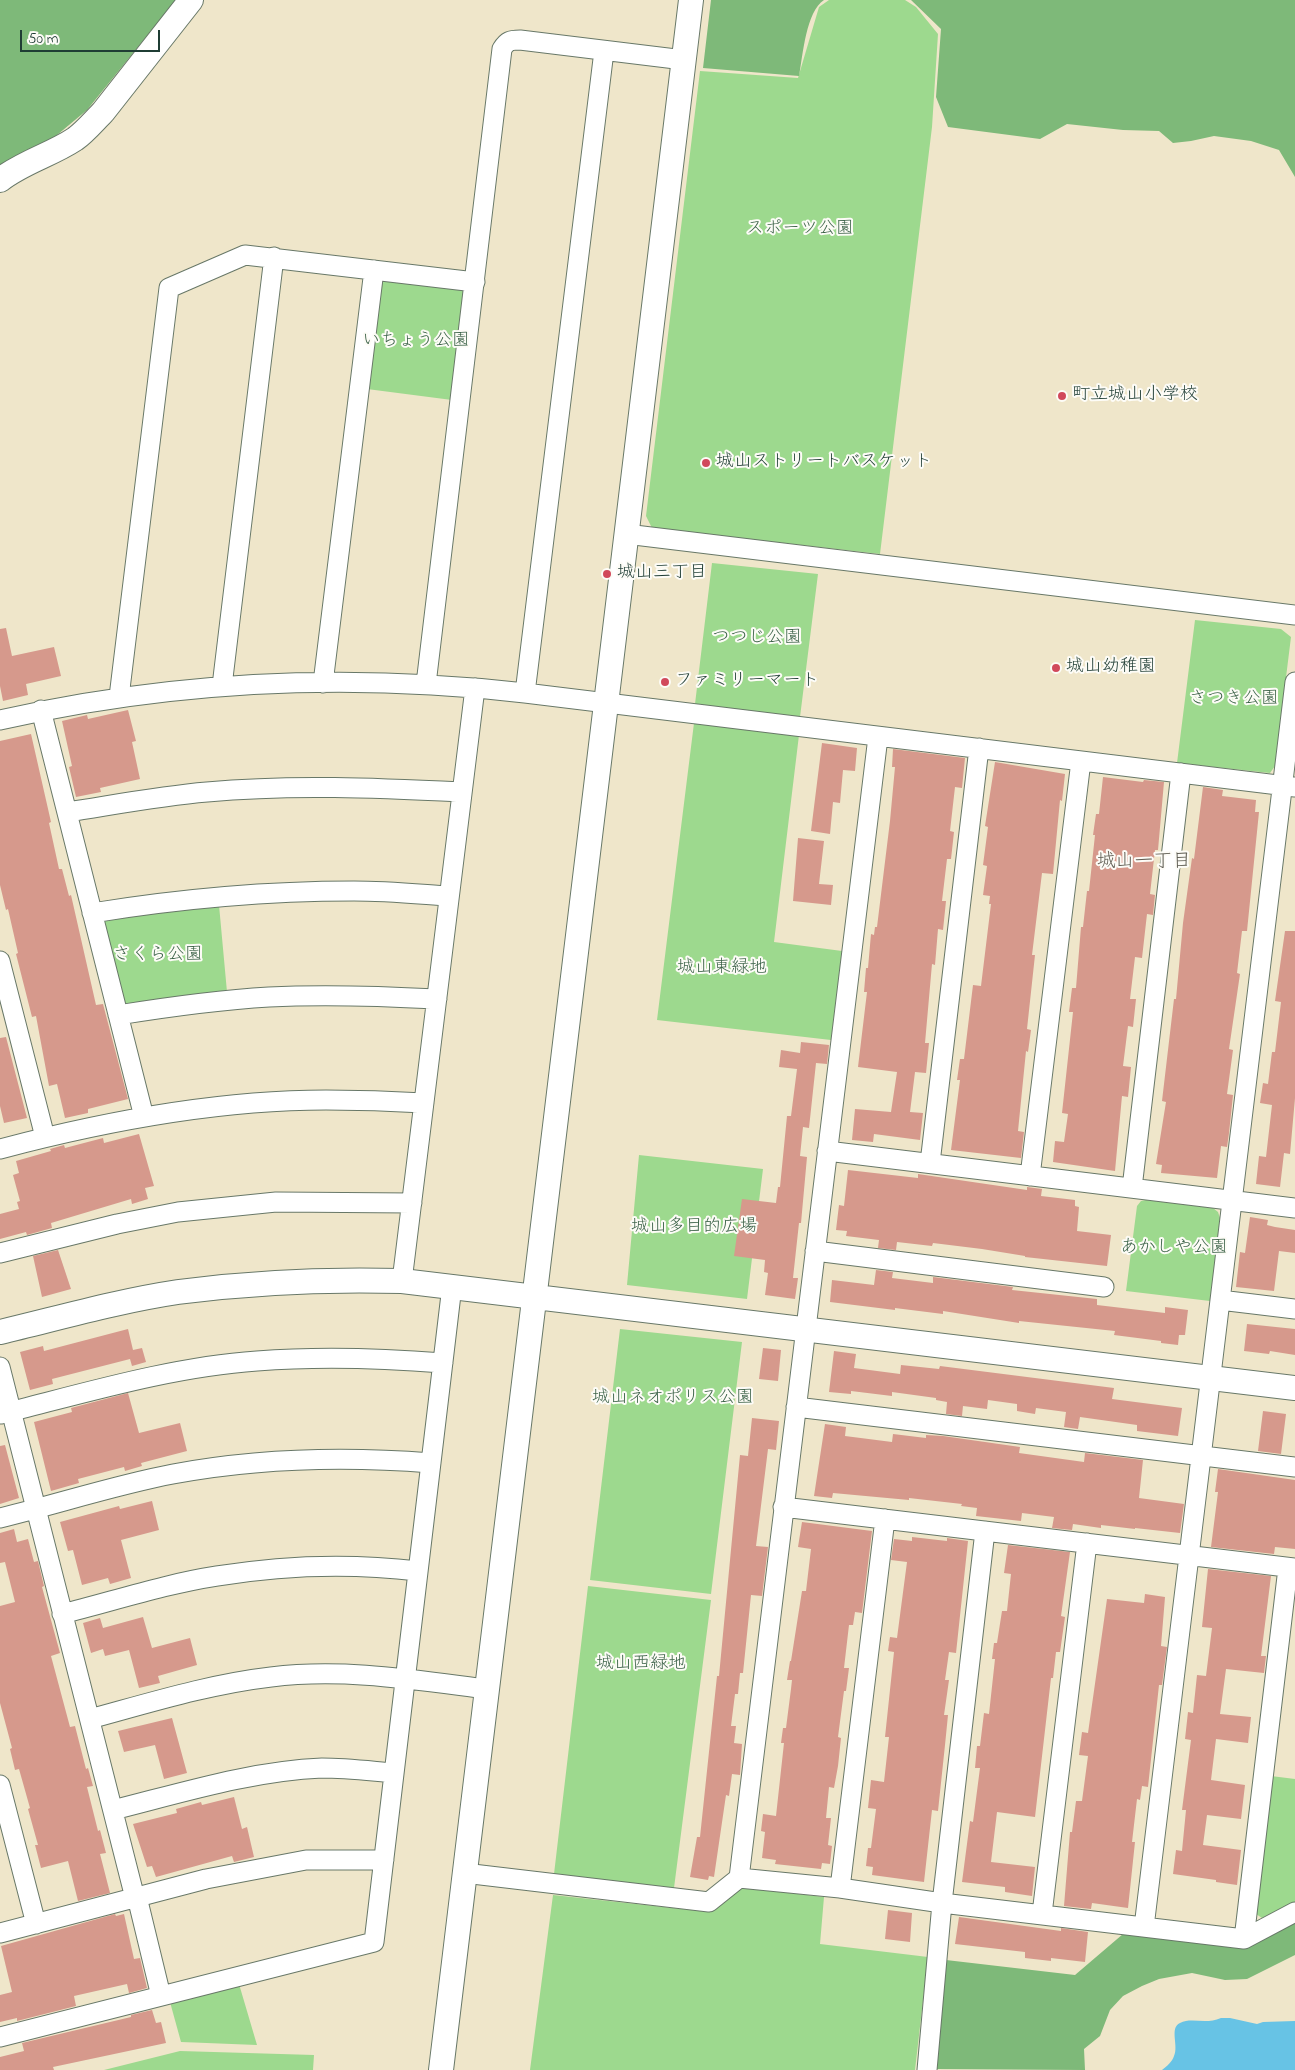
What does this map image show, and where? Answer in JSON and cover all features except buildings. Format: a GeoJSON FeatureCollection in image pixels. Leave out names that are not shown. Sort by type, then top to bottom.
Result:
{"type":"FeatureCollection","features":[{"type":"Feature","properties":{"kind":"street"},"geometry":{"type":"LineString","coordinates":[[0,180],[14,169],[75,139],[91,124],[103,112],[191,0]]}},
{"type":"Feature","properties":{"kind":"street"},"geometry":{"type":"LineString","coordinates":[[441,2070],[691,0]]}},
{"type":"Feature","properties":{"kind":"street"},"geometry":{"type":"LineString","coordinates":[[426,684],[502,49],[506,42],[510,40],[684,60]]}},
{"type":"Feature","properties":{"kind":"street"},"geometry":{"type":"LineString","coordinates":[[525,693],[604,50]]}},
{"type":"Feature","properties":{"kind":"street"},"geometry":{"type":"LineString","coordinates":[[119,697],[169,288],[245,255],[475,282]]}},
{"type":"Feature","properties":{"kind":"street"},"geometry":{"type":"LineString","coordinates":[[222,686],[274,257]]}},
{"type":"Feature","properties":{"kind":"street"},"geometry":{"type":"LineString","coordinates":[[323,683],[374,270]]}},
{"type":"Feature","properties":{"kind":"street"},"geometry":{"type":"LineString","coordinates":[[626,534],[1295,615]]}},
{"type":"Feature","properties":{"kind":"street"},"geometry":{"type":"LineString","coordinates":[[0,720],[41,710],[119,697],[222,686],[323,683],[426,684],[525,693],[1289,786]]}},
{"type":"Feature","properties":{"kind":"street"},"geometry":{"type":"LineString","coordinates":[[1144,1926],[1232,1200],[1289,786],[1295,684]]}},
{"type":"Feature","properties":{"kind":"street"},"geometry":{"type":"LineString","coordinates":[[402,1281],[475,688]]}},
{"type":"Feature","properties":{"kind":"street"},"geometry":{"type":"LineString","coordinates":[[41,710],[144,1117]]}},
{"type":"Feature","properties":{"kind":"street"},"geometry":{"type":"LineString","coordinates":[[464,1873],[710,1902],[739,1878],[878,737]]}},
{"type":"Feature","properties":{"kind":"street"},"geometry":{"type":"LineString","coordinates":[[930,1163],[979,748]]}},
{"type":"Feature","properties":{"kind":"street"},"geometry":{"type":"LineString","coordinates":[[1030,1176],[1081,761]]}},
{"type":"Feature","properties":{"kind":"street"},"geometry":{"type":"LineString","coordinates":[[1132,1188],[1181,773]]}},
{"type":"Feature","properties":{"kind":"street"},"geometry":{"type":"LineString","coordinates":[[67,812],[169,796],[258,789],[366,787],[462,792]]}},
{"type":"Feature","properties":{"kind":"street"},"geometry":{"type":"LineString","coordinates":[[92,913],[222,896],[290,892],[356,891],[449,896]]}},
{"type":"Feature","properties":{"kind":"street"},"geometry":{"type":"LineString","coordinates":[[0,961],[45,1137]]}},
{"type":"Feature","properties":{"kind":"street"},"geometry":{"type":"LineString","coordinates":[[118,1015],[177,1006],[270,997],[368,996],[437,999]]}},
{"type":"Feature","properties":{"kind":"street"},"geometry":{"type":"LineString","coordinates":[[0,1149],[45,1137],[144,1117],[237,1105],[324,1100],[424,1103]]}},
{"type":"Feature","properties":{"kind":"street"},"geometry":{"type":"LineString","coordinates":[[827,1151],[1295,1208]]}},
{"type":"Feature","properties":{"kind":"street"},"geometry":{"type":"LineString","coordinates":[[0,1254],[117,1224],[178,1212],[276,1202],[412,1203]]}},
{"type":"Feature","properties":{"kind":"street"},"geometry":{"type":"LineString","coordinates":[[815,1251],[1104,1287]]}},
{"type":"Feature","properties":{"kind":"street"},"geometry":{"type":"LineString","coordinates":[[0,1332],[131,1300],[177,1292],[238,1285],[331,1280],[402,1281],[1295,1388]]}},
{"type":"Feature","properties":{"kind":"street"},"geometry":{"type":"LineString","coordinates":[[0,2037],[374,1942],[452,1286]]}},
{"type":"Feature","properties":{"kind":"street"},"geometry":{"type":"LineString","coordinates":[[1220,1300],[1295,1310]]}},
{"type":"Feature","properties":{"kind":"street"},"geometry":{"type":"LineString","coordinates":[[6,1413],[148,1378],[257,1360],[302,1358],[388,1359],[443,1364]]}},
{"type":"Feature","properties":{"kind":"street"},"geometry":{"type":"LineString","coordinates":[[0,1367],[6,1413],[36,1509],[162,1996]]}},
{"type":"Feature","properties":{"kind":"street"},"geometry":{"type":"LineString","coordinates":[[796,1407],[1295,1467]]}},
{"type":"Feature","properties":{"kind":"street"},"geometry":{"type":"LineString","coordinates":[[0,1518],[146,1480],[231,1464],[300,1458],[431,1463]]}},
{"type":"Feature","properties":{"kind":"street"},"geometry":{"type":"LineString","coordinates":[[784,1507],[1291,1568],[1244,1939]]}},
{"type":"Feature","properties":{"kind":"street"},"geometry":{"type":"LineString","coordinates":[[840,1888],[885,1520]]}},
{"type":"Feature","properties":{"kind":"street"},"geometry":{"type":"LineString","coordinates":[[927,2070],[942,1903],[986,1531]]}},
{"type":"Feature","properties":{"kind":"street"},"geometry":{"type":"LineString","coordinates":[[1042,1914],[1087,1543]]}},
{"type":"Feature","properties":{"kind":"street"},"geometry":{"type":"LineString","coordinates":[[62,1614],[184,1582],[277,1568],[379,1566],[418,1571]]}},
{"type":"Feature","properties":{"kind":"street"},"geometry":{"type":"LineString","coordinates":[[90,1719],[164,1699],[271,1677],[364,1674],[486,1689]]}},
{"type":"Feature","properties":{"kind":"street"},"geometry":{"type":"LineString","coordinates":[[113,1810],[230,1781],[279,1772],[341,1768],[394,1773]]}},
{"type":"Feature","properties":{"kind":"street"},"geometry":{"type":"LineString","coordinates":[[0,1785],[36,1924]]}},
{"type":"Feature","properties":{"kind":"street"},"geometry":{"type":"LineString","coordinates":[[0,1933],[206,1879],[306,1860],[384,1860]]}},
{"type":"Feature","properties":{"kind":"street"},"geometry":{"type":"LineString","coordinates":[[739,1878],[840,1888],[942,1903],[1244,1939],[1295,1912]]}},
{"type":"Feature","properties":{"kind":"green space"},"geometry":{"type":"Polygon","coordinates":[[[0,0],[176,0],[87,110],[51,140],[0,168],[0,0]]]}},
{"type":"Feature","properties":{"kind":"green space"},"geometry":{"type":"Polygon","coordinates":[[[711,0],[824,0],[813,14],[809,24],[799,76],[703,68],[711,0]]]}},
{"type":"Feature","properties":{"kind":"green space","name":"スポーツ公園"},"geometry":{"type":"Polygon","coordinates":[[[829,0],[905,0],[916,7],[938,34],[932,127],[880,554],[652,528],[646,516],[700,71],[798,78],[819,7],[829,0]]]}},
{"type":"Feature","properties":{"kind":"green space"},"geometry":{"type":"Polygon","coordinates":[[[911,0],[1295,0],[1295,177],[1279,150],[1251,141],[1214,136],[1173,143],[1159,131],[1123,130],[1067,124],[1040,139],[948,127],[936,97],[941,29],[911,0]]]}},
{"type":"Feature","properties":{"kind":"green space","name":"いちょう公園"},"geometry":{"type":"Polygon","coordinates":[[[387,280],[462,290],[465,294],[452,400],[367,389],[380,284],[387,280]]]}},
{"type":"Feature","properties":{"kind":"green space","name":"つつじ公園"},"geometry":{"type":"Polygon","coordinates":[[[712,563],[818,574],[800,717],[695,704],[712,563]]]}},
{"type":"Feature","properties":{"kind":"green space","name":"さつき公園"},"geometry":{"type":"Polygon","coordinates":[[[1195,620],[1281,629],[1291,637],[1275,766],[1270,773],[1177,763],[1195,620]]]}},
{"type":"Feature","properties":{"kind":"green space","name":"城山東緑地"},"geometry":{"type":"Polygon","coordinates":[[[694,723],[799,735],[774,942],[842,951],[831,1040],[657,1020],[694,723]]]}},
{"type":"Feature","properties":{"kind":"green space","name":"さくら公園"},"geometry":{"type":"Polygon","coordinates":[[[219,905],[227,992],[129,1006],[125,1004],[104,921],[219,905]]]}},
{"type":"Feature","properties":{"kind":"green space","name":"城山多目的広場"},"geometry":{"type":"Polygon","coordinates":[[[639,1155],[763,1169],[747,1299],[627,1285],[639,1155]]]}},
{"type":"Feature","properties":{"kind":"green space","name":"あかしや公園"},"geometry":{"type":"Polygon","coordinates":[[[1141,1201],[1213,1208],[1218,1212],[1220,1218],[1210,1301],[1126,1291],[1137,1206],[1141,1201]]]}},
{"type":"Feature","properties":{"kind":"green space","name":"城山ネオポリス公園"},"geometry":{"type":"Polygon","coordinates":[[[620,1329],[742,1342],[711,1594],[590,1580],[620,1329]]]}},
{"type":"Feature","properties":{"kind":"green space","name":"城山西緑地"},"geometry":{"type":"Polygon","coordinates":[[[588,1586],[711,1600],[674,1888],[554,1874],[588,1586]]]}},
{"type":"Feature","properties":{"kind":"green space"},"geometry":{"type":"Polygon","coordinates":[[[1271,1776],[1295,1779],[1295,1902],[1262,1918],[1256,1914],[1271,1776]]]}},
{"type":"Feature","properties":{"kind":"green space"},"geometry":{"type":"Polygon","coordinates":[[[739,1887],[824,1897],[820,1944],[928,1957],[915,2070],[530,2070],[553,1895],[710,1912],[739,1887]]]}},
{"type":"Feature","properties":{"kind":"green space"},"geometry":{"type":"Polygon","coordinates":[[[1295,1922],[1295,1955],[1247,1979],[1225,1980],[1192,1973],[1159,1979],[1123,1996],[1110,2010],[1100,2036],[1084,2049],[1085,2070],[937,2069],[946,1960],[1075,1975],[1123,1934],[1237,1948],[1249,1946],[1295,1922]]]}},
{"type":"Feature","properties":{"kind":"green space"},"geometry":{"type":"Polygon","coordinates":[[[239,1984],[257,2045],[181,2042],[170,2002],[239,1984]]]}},
{"type":"Feature","properties":{"kind":"green space"},"geometry":{"type":"Polygon","coordinates":[[[180,2051],[314,2055],[313,2070],[104,2070],[180,2051]]]}},
{"type":"Feature","properties":{"kind":"water"},"geometry":{"type":"Polygon","coordinates":[[[1221,2018],[1257,2024],[1263,2022],[1295,2021],[1295,2070],[1162,2070],[1171,2062],[1174,2056],[1176,2047],[1175,2029],[1177,2025],[1185,2021],[1210,2021],[1221,2018]]]}},
{"type":"Feature","properties":{"kind":"place","name":"町立城山小学校"},"geometry":{"type":"Point","coordinates":[1062,396]}},
{"type":"Feature","properties":{"kind":"place","name":"城山ストリートバスケット"},"geometry":{"type":"Point","coordinates":[706,463]}},
{"type":"Feature","properties":{"kind":"place","name":"城山三丁目"},"geometry":{"type":"Point","coordinates":[607,574]}},
{"type":"Feature","properties":{"kind":"place","name":"城山幼稚園"},"geometry":{"type":"Point","coordinates":[1056,668]}},
{"type":"Feature","properties":{"kind":"place","name":"ファミリーマート"},"geometry":{"type":"Point","coordinates":[665,682]}},
{"type":"Feature","properties":{"kind":"district","name":"城山一丁目"},"geometry":{"type":"Point","coordinates":[1144,863]}}]}
